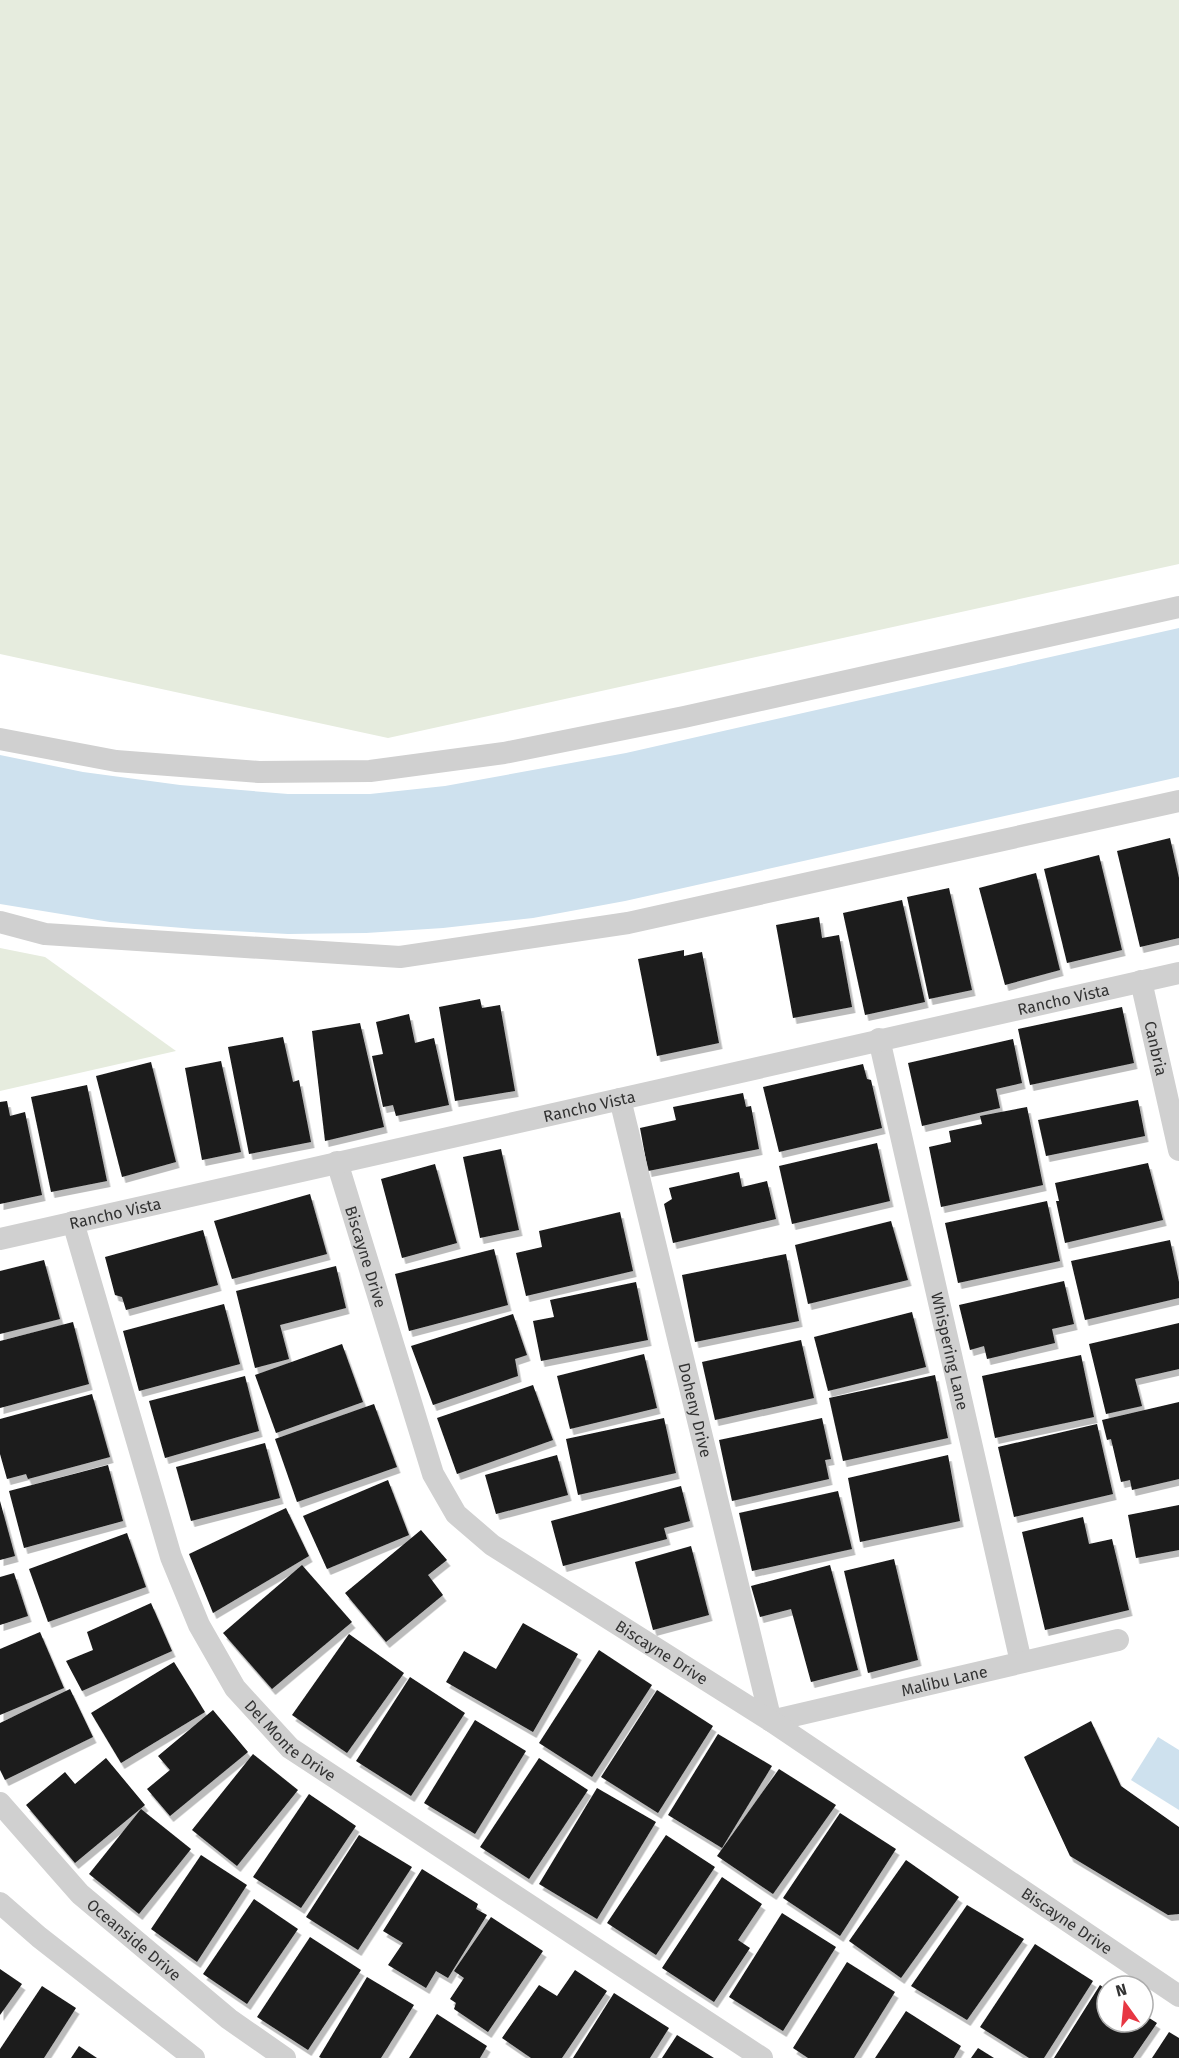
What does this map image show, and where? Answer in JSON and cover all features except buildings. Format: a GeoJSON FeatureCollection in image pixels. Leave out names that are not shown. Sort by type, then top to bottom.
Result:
{"type":"FeatureCollection","features":[{"type":"Feature","properties":{"kind":"lane"},"geometry":{"type":"LineString","coordinates":[[0,739],[128,762],[259,772],[370,771],[504,753],[561,742],[684,717],[1179,607]]}},
{"type":"Feature","properties":{"kind":"lane"},"geometry":{"type":"LineString","coordinates":[[0,922],[45,934],[400,957],[628,923],[1179,801]]}},
{"type":"Feature","properties":{"kind":"lane","name":"Rancho Vista"},"geometry":{"type":"LineString","coordinates":[[0,1239],[1179,973]]}},
{"type":"Feature","properties":{"kind":"lane","name":"Canbria"},"geometry":{"type":"LineString","coordinates":[[1141,981],[1179,1150]]}},
{"type":"Feature","properties":{"kind":"lane","name":"Whispering Lane"},"geometry":{"type":"LineString","coordinates":[[879,1039],[1021,1662]]}},
{"type":"Feature","properties":{"kind":"lane","name":"Doheny Drive"},"geometry":{"type":"LineString","coordinates":[[620,1099],[771,1722]]}},
{"type":"Feature","properties":{"kind":"lane","name":"Biscayne Drive"},"geometry":{"type":"LineString","coordinates":[[337,1162],[433,1474],[456,1514],[492,1545],[771,1722],[1179,1996]]}},
{"type":"Feature","properties":{"kind":"lane","name":"Del Monte Drive"},"geometry":{"type":"LineString","coordinates":[[73,1222],[171,1557],[199,1625],[235,1688],[290,1748],[762,2058]]}},
{"type":"Feature","properties":{"kind":"lane","name":"Malibu Lane"},"geometry":{"type":"LineString","coordinates":[[771,1722],[1118,1640]]}},
{"type":"Feature","properties":{"kind":"lane","name":"Oceanside Drive"},"geometry":{"type":"LineString","coordinates":[[0,1803],[80,1894],[229,2019],[285,2058]]}},
{"type":"Feature","properties":{"kind":"lane"},"geometry":{"type":"LineString","coordinates":[[0,1904],[194,2058]]}},
{"type":"Feature","properties":{"kind":"shaded area"},"geometry":{"type":"Polygon","coordinates":[[[0,0],[1179,0],[1179,564],[388,738],[0,654],[0,0]]]}},
{"type":"Feature","properties":{"kind":"shaded area"},"geometry":{"type":"Polygon","coordinates":[[[0,948],[45,957],[176,1051],[0,1091],[0,948]]]}},
{"type":"Feature","properties":{"kind":"water"},"geometry":{"type":"Polygon","coordinates":[[[1179,628],[1179,777],[625,901],[533,918],[443,928],[366,933],[288,934],[195,929],[110,922],[0,904],[0,755],[83,772],[180,785],[288,794],[370,794],[445,786],[626,753],[1179,628]]]}},
{"type":"Feature","properties":{"kind":"water"},"geometry":{"type":"Polygon","coordinates":[[[1158,1737],[1179,1750],[1179,1810],[1131,1780],[1158,1737]]]}}]}
